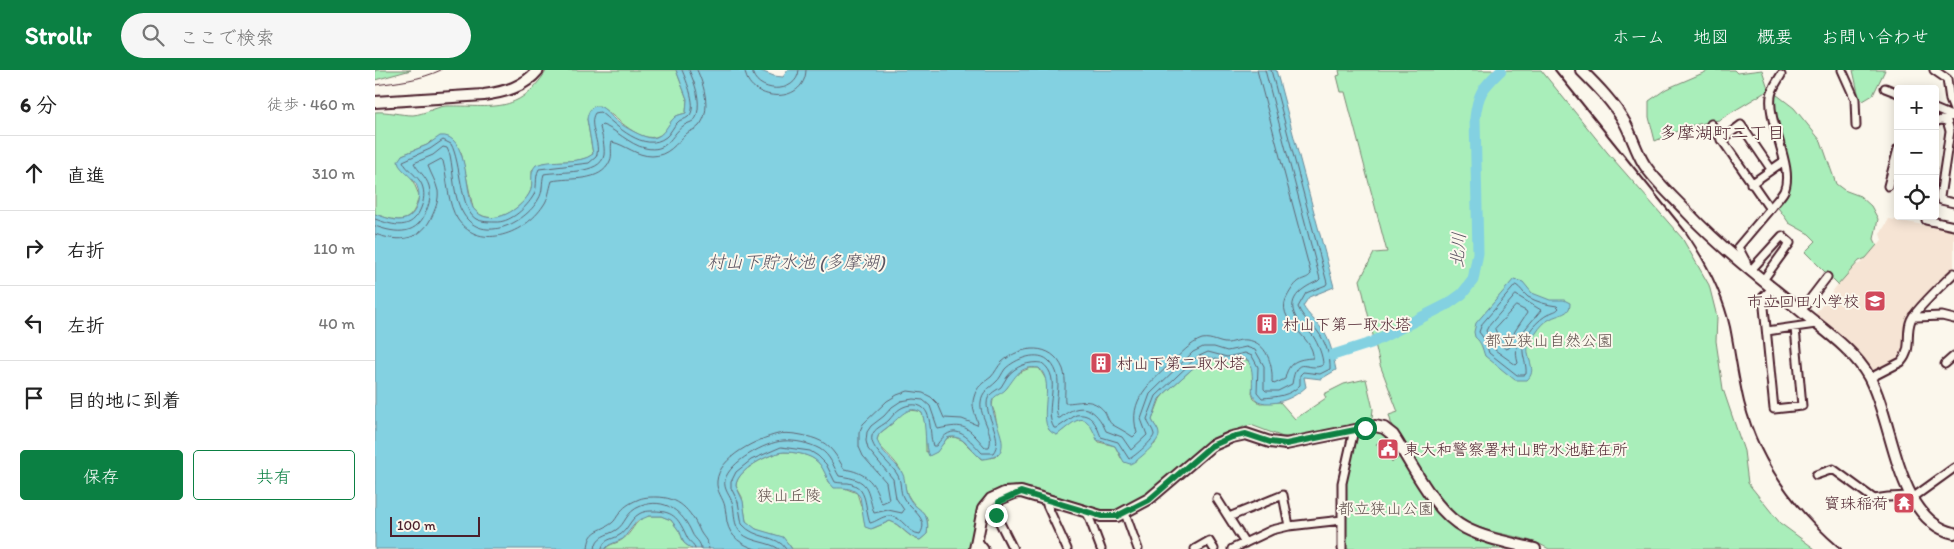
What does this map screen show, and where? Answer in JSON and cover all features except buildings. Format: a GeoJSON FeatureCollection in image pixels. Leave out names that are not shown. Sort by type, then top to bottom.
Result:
{"type":"FeatureCollection","features":[{"type":"Feature","properties":{"kind":"street"},"geometry":{"type":"LineString","coordinates":[[375,102],[501,92],[520,85],[538,70]]}},
{"type":"Feature","properties":{"kind":"street"},"geometry":{"type":"LineString","coordinates":[[1842,70],[1855,99],[1856,126]]}},
{"type":"Feature","properties":{"kind":"street"},"geometry":{"type":"LineString","coordinates":[[1934,70],[1947,80],[1950,100],[1954,110]]}},
{"type":"Feature","properties":{"kind":"street"},"geometry":{"type":"LineString","coordinates":[[1587,72],[1621,117],[1640,157],[1650,172],[1689,214],[1856,359],[1870,378],[1910,498],[1931,522],[1942,529],[1954,533]]}},
{"type":"Feature","properties":{"kind":"street"},"geometry":{"type":"LineString","coordinates":[[1748,267],[1738,247],[1784,191],[1786,182],[1784,161],[1771,107],[1773,89],[1781,75]]}},
{"type":"Feature","properties":{"kind":"street"},"geometry":{"type":"LineString","coordinates":[[1885,88],[1894,91]]}},
{"type":"Feature","properties":{"kind":"street"},"geometry":{"type":"LineString","coordinates":[[1939,111],[1954,117]]}},
{"type":"Feature","properties":{"kind":"street"},"geometry":{"type":"LineString","coordinates":[[1939,121],[1947,121],[1950,131],[1940,196],[1941,200],[1954,203]]}},
{"type":"Feature","properties":{"kind":"street"},"geometry":{"type":"LineString","coordinates":[[1711,124],[1769,209]]}},
{"type":"Feature","properties":{"kind":"street"},"geometry":{"type":"LineString","coordinates":[[1721,140],[1741,125],[1771,170]]}},
{"type":"Feature","properties":{"kind":"street"},"geometry":{"type":"LineString","coordinates":[[1751,184],[1784,161]]}},
{"type":"Feature","properties":{"kind":"street"},"geometry":{"type":"LineString","coordinates":[[1888,186],[1894,164]]}},
{"type":"Feature","properties":{"kind":"street"},"geometry":{"type":"LineString","coordinates":[[1927,220],[1954,226]]}},
{"type":"Feature","properties":{"kind":"street"},"geometry":{"type":"LineString","coordinates":[[1748,267],[1782,236],[1790,243],[1763,280]]}},
{"type":"Feature","properties":{"kind":"street"},"geometry":{"type":"LineString","coordinates":[[1870,378],[1905,358],[1909,345],[1910,322],[1913,316],[1954,273]]}},
{"type":"Feature","properties":{"kind":"street"},"geometry":{"type":"LineString","coordinates":[[1801,311],[1827,277]]}},
{"type":"Feature","properties":{"kind":"street"},"geometry":{"type":"LineString","coordinates":[[1773,288],[1763,297],[1775,409],[1801,406],[1795,328]]}},
{"type":"Feature","properties":{"kind":"street"},"geometry":{"type":"LineString","coordinates":[[1913,316],[1942,316],[1954,319]]}},
{"type":"Feature","properties":{"kind":"street"},"geometry":{"type":"LineString","coordinates":[[1767,330],[1816,324]]}},
{"type":"Feature","properties":{"kind":"street"},"geometry":{"type":"LineString","coordinates":[[1945,364],[1954,356]]}},
{"type":"Feature","properties":{"kind":"street"},"geometry":{"type":"LineString","coordinates":[[984,549],[976,544],[981,512],[987,502],[1004,493],[1021,492],[1110,517],[1125,513],[1149,500],[1211,446],[1226,439],[1246,434],[1270,442],[1286,444],[1375,426],[1387,430],[1447,516],[1459,525],[1480,534],[1535,549]]}},
{"type":"Feature","properties":{"kind":"street"},"geometry":{"type":"LineString","coordinates":[[1342,549],[1342,482],[1354,430]]}},
{"type":"Feature","properties":{"kind":"street"},"geometry":{"type":"LineString","coordinates":[[1816,475],[1833,468],[1874,500],[1888,497],[1910,498],[1954,468]]}},
{"type":"Feature","properties":{"kind":"street"},"geometry":{"type":"LineString","coordinates":[[1013,549],[996,515],[999,502],[1021,492]]}},
{"type":"Feature","properties":{"kind":"street"},"geometry":{"type":"LineString","coordinates":[[1229,517],[1283,495],[1289,526]]}},
{"type":"Feature","properties":{"kind":"street"},"geometry":{"type":"LineString","coordinates":[[1217,499],[1245,543]]}},
{"type":"Feature","properties":{"kind":"street"},"geometry":{"type":"LineString","coordinates":[[1046,500],[1067,549]]}},
{"type":"Feature","properties":{"kind":"street"},"geometry":{"type":"LineString","coordinates":[[1087,512],[1101,549]]}},
{"type":"Feature","properties":{"kind":"street"},"geometry":{"type":"LineString","coordinates":[[1125,513],[1138,549]]}},
{"type":"Feature","properties":{"kind":"street"},"geometry":{"type":"LineString","coordinates":[[1233,549],[1263,533],[1289,526],[1342,520]]}},
{"type":"Feature","properties":{"kind":"street"},"geometry":{"type":"LineString","coordinates":[[1195,549],[1209,541],[1214,549]]}},
{"type":"Feature","properties":{"kind":"shaded area","name":"市立回田小学校"},"geometry":{"type":"Polygon","coordinates":[[[1889,219],[1954,230],[1954,268],[1905,320],[1904,348],[1899,358],[1873,371],[1861,357],[1814,316],[1850,268],[1861,263],[1882,240],[1880,234],[1889,219]]]}},
{"type":"Feature","properties":{"kind":"green space"},"geometry":{"type":"Polygon","coordinates":[[[375,70],[411,70],[375,80],[375,70]]]}},
{"type":"Feature","properties":{"kind":"green space"},"geometry":{"type":"Polygon","coordinates":[[[547,70],[676,70],[687,99],[686,113],[675,117],[663,133],[655,137],[647,137],[629,129],[599,106],[587,119],[593,154],[579,160],[547,163],[532,170],[532,188],[527,197],[513,210],[505,215],[496,217],[480,214],[473,208],[461,152],[431,141],[427,145],[402,155],[419,195],[413,212],[409,217],[398,220],[375,214],[375,112],[413,115],[446,106],[503,105],[525,95],[536,85],[547,70]]]}},
{"type":"Feature","properties":{"kind":"green space","name":"都立狭山自然公園"},"geometry":{"type":"Polygon","coordinates":[[[1339,70],[1541,70],[1607,152],[1682,238],[1709,285],[1717,317],[1716,341],[1723,389],[1744,451],[1748,483],[1780,523],[1815,549],[1549,549],[1532,541],[1478,527],[1464,520],[1441,500],[1423,474],[1400,434],[1392,426],[1389,415],[1398,412],[1380,365],[1360,280],[1374,253],[1387,252],[1345,92],[1341,92],[1337,76],[1340,75],[1339,70]]]}},
{"type":"Feature","properties":{"kind":"green space"},"geometry":{"type":"Polygon","coordinates":[[[1710,70],[1734,70],[1737,73],[1762,70],[1768,88],[1794,108],[1821,141],[1836,184],[1844,190],[1860,196],[1871,206],[1878,219],[1874,239],[1877,245],[1866,258],[1859,261],[1838,285],[1805,252],[1816,241],[1809,234],[1789,223],[1776,205],[1788,184],[1788,177],[1781,138],[1767,91],[1719,120],[1684,127],[1655,141],[1649,117],[1649,101],[1666,89],[1710,70]]]}},
{"type":"Feature","properties":{"kind":"green space"},"geometry":{"type":"Polygon","coordinates":[[[1853,70],[1885,70],[1873,95],[1863,101],[1859,97],[1853,70]]]}},
{"type":"Feature","properties":{"kind":"green space","name":"狭山丘陵"},"geometry":{"type":"Polygon","coordinates":[[[1208,357],[1220,361],[1248,360],[1254,373],[1252,393],[1254,399],[1260,403],[1280,402],[1295,419],[1326,398],[1324,394],[1344,384],[1366,379],[1373,409],[1372,418],[1368,422],[1306,435],[1283,437],[1251,425],[1246,426],[1212,439],[1195,451],[1196,453],[1151,493],[1123,508],[1111,511],[1101,510],[1031,488],[1017,486],[1001,488],[990,493],[980,502],[976,511],[970,549],[792,549],[782,538],[758,530],[746,521],[742,497],[736,486],[737,480],[747,468],[755,463],[771,455],[792,452],[811,457],[822,467],[829,482],[857,493],[868,528],[874,528],[890,521],[912,537],[920,540],[927,534],[927,520],[923,512],[907,494],[899,467],[878,444],[877,440],[879,434],[893,423],[898,416],[909,410],[922,413],[926,425],[926,452],[943,444],[947,438],[954,437],[962,440],[981,459],[995,457],[1001,450],[992,406],[994,396],[1007,388],[1010,381],[1018,373],[1030,368],[1039,368],[1047,381],[1049,430],[1057,435],[1074,421],[1082,419],[1090,423],[1099,442],[1115,446],[1121,458],[1142,456],[1155,444],[1158,431],[1152,420],[1160,399],[1201,361],[1208,357]]]}},
{"type":"Feature","properties":{"kind":"green space","name":"都立狭山公園"},"geometry":{"type":"Polygon","coordinates":[[[1377,431],[1388,437],[1376,444],[1385,457],[1387,455],[1392,462],[1401,456],[1434,508],[1452,525],[1462,532],[1475,537],[1518,549],[1346,549],[1345,483],[1351,453],[1358,435],[1377,431]]]}},
{"type":"Feature","properties":{"kind":"green space"},"geometry":{"type":"Polygon","coordinates":[[[645,516],[661,516],[671,520],[680,532],[684,543],[692,549],[605,549],[626,537],[645,516]]]}},
{"type":"Feature","properties":{"kind":"water","name":"村山下貯水池 (多摩湖)"},"geometry":{"type":"Polygon","coordinates":[[[676,70],[758,70],[783,77],[788,70],[1276,70],[1334,287],[1309,297],[1303,306],[1327,338],[1336,370],[1321,379],[1304,377],[1306,387],[1290,398],[1271,403],[1256,400],[1253,395],[1251,368],[1248,360],[1241,359],[1227,362],[1207,357],[1159,399],[1152,420],[1158,431],[1158,438],[1147,451],[1130,464],[1124,462],[1115,446],[1097,440],[1089,423],[1085,420],[1080,419],[1076,421],[1057,435],[1050,431],[1046,424],[1045,415],[1046,384],[1044,375],[1039,368],[1022,370],[1004,391],[993,399],[992,405],[1002,439],[1002,447],[999,453],[993,457],[982,459],[966,443],[953,437],[947,438],[937,452],[929,456],[922,413],[917,410],[908,411],[882,431],[877,440],[904,476],[910,500],[927,519],[927,534],[920,540],[890,521],[871,529],[865,527],[860,497],[855,491],[834,488],[821,465],[814,459],[792,452],[784,452],[771,455],[747,468],[737,480],[736,486],[743,501],[746,521],[756,529],[783,537],[792,549],[692,549],[684,543],[680,532],[671,520],[661,516],[649,516],[637,521],[623,539],[609,545],[605,549],[375,549],[375,214],[398,220],[408,218],[416,208],[419,196],[417,185],[401,168],[398,161],[402,155],[427,145],[440,136],[449,137],[456,143],[461,153],[473,208],[479,214],[487,217],[503,216],[518,207],[529,194],[532,172],[536,165],[581,159],[593,154],[587,119],[592,108],[601,107],[617,122],[649,138],[660,135],[675,117],[686,113],[687,99],[676,70]]]}},
{"type":"Feature","properties":{"kind":"water"},"geometry":{"type":"Polygon","coordinates":[[[1514,279],[1523,282],[1532,293],[1550,300],[1564,300],[1570,303],[1570,307],[1566,312],[1546,322],[1530,341],[1528,351],[1532,372],[1527,380],[1515,380],[1485,356],[1474,332],[1476,323],[1514,279]]]}},
{"type":"Feature","properties":{"kind":"waterway","name":"北川"},"geometry":{"type":"LineString","coordinates":[[1333,355],[1371,343],[1448,304],[1462,294],[1473,280],[1478,253],[1475,118],[1482,91],[1501,70]]}},
{"type":"Feature","properties":{"kind":"tram line"},"geometry":{"type":"LineString","coordinates":[[375,85],[400,82],[441,70]]}},
{"type":"Feature","properties":{"kind":"railway"},"geometry":{"type":"LineString","coordinates":[[1555,70],[1685,231],[1699,253],[1718,289],[1727,314],[1744,402],[1759,444],[1769,464],[1794,501],[1824,534],[1841,549]]}},
{"type":"Feature","properties":{"kind":"place","name":"市立回田小学校"},"geometry":{"type":"Point","coordinates":[1875,301]}},
{"type":"Feature","properties":{"kind":"place","name":"村山下第一取水塔"},"geometry":{"type":"Point","coordinates":[1267,324]}},
{"type":"Feature","properties":{"kind":"place","name":"村山下第二取水塔"},"geometry":{"type":"Point","coordinates":[1101,363]}},
{"type":"Feature","properties":{"kind":"place","name":"東大和警察署村山貯水池駐在所"},"geometry":{"type":"Point","coordinates":[1388,449]}},
{"type":"Feature","properties":{"kind":"place","name":"寳珠稲荷"},"geometry":{"type":"Point","coordinates":[1904,503]}},
{"type":"Feature","properties":{"kind":"district","name":"多摩湖町二丁目"},"geometry":{"type":"Point","coordinates":[1722,133]}},
{"type":"Feature","properties":{"kind":"route"},"geometry":{"type":"LineString","coordinates":[[996,515],[999,502],[1021,492],[1101,516],[1117,516],[1149,500],[1215,443],[1246,434],[1270,442],[1286,444],[1365,428]]}}]}
